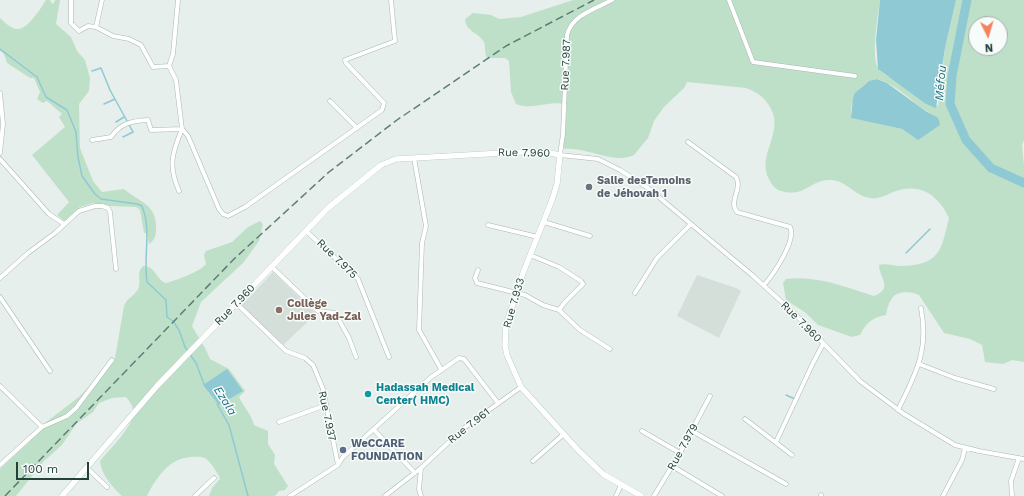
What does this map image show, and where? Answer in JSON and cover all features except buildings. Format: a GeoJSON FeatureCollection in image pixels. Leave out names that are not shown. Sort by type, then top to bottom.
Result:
{"type":"FeatureCollection","features":[{"type":"Feature","properties":{"kind":"street"},"geometry":{"type":"LineString","coordinates":[[71,0],[71,23],[79,31],[88,26],[96,27],[101,31],[123,39],[129,39],[141,45],[153,67],[169,66]]}},
{"type":"Feature","properties":{"kind":"street"},"geometry":{"type":"LineString","coordinates":[[96,27],[102,0]]}},
{"type":"Feature","properties":{"kind":"street"},"geometry":{"type":"LineString","coordinates":[[178,0],[173,54],[169,66],[176,80],[182,129],[171,161],[173,178],[178,191]]}},
{"type":"Feature","properties":{"kind":"street"},"geometry":{"type":"LineString","coordinates":[[182,129],[188,136],[219,209],[223,214],[228,216],[244,207],[382,110],[384,103],[345,60],[395,41],[391,0]]}},
{"type":"Feature","properties":{"kind":"street","name":"Rue 7.987"},"geometry":{"type":"LineString","coordinates":[[560,155],[563,134],[567,35],[569,26],[576,18],[612,0]]}},
{"type":"Feature","properties":{"kind":"street"},"geometry":{"type":"LineString","coordinates":[[729,0],[753,62],[855,76]]}},
{"type":"Feature","properties":{"kind":"street"},"geometry":{"type":"LineString","coordinates":[[0,93],[3,124],[0,152]]}},
{"type":"Feature","properties":{"kind":"street"},"geometry":{"type":"LineString","coordinates":[[330,101],[357,128]]}},
{"type":"Feature","properties":{"kind":"street"},"geometry":{"type":"LineString","coordinates":[[92,140],[111,137],[121,125],[137,121],[148,120],[152,130],[182,129]]}},
{"type":"Feature","properties":{"kind":"street"},"geometry":{"type":"LineString","coordinates":[[688,142],[736,178],[738,185],[733,202],[734,208],[737,212],[790,226],[792,235],[779,266],[764,285]]}},
{"type":"Feature","properties":{"kind":"street","name":"Rue 7.960"},"geometry":{"type":"LineString","coordinates":[[62,496],[156,386],[342,195],[381,164],[396,159],[540,151],[590,158],[607,163],[648,188],[764,285],[860,381],[898,410],[942,438],[965,448],[1022,458]]}},
{"type":"Feature","properties":{"kind":"street","name":"Rue 7.933"},"geometry":{"type":"LineString","coordinates":[[560,155],[557,184],[544,222],[515,294],[506,325],[505,345],[510,363],[521,387],[589,462],[603,474],[641,496]]}},
{"type":"Feature","properties":{"kind":"street"},"geometry":{"type":"LineString","coordinates":[[414,158],[426,226],[422,243],[419,330],[441,370]]}},
{"type":"Feature","properties":{"kind":"street"},"geometry":{"type":"LineString","coordinates":[[0,159],[48,214],[64,224]]}},
{"type":"Feature","properties":{"kind":"street"},"geometry":{"type":"LineString","coordinates":[[0,278],[28,253],[85,208],[95,206],[108,208],[110,212],[116,269]]}},
{"type":"Feature","properties":{"kind":"street"},"geometry":{"type":"LineString","coordinates":[[544,222],[590,236]]}},
{"type":"Feature","properties":{"kind":"street"},"geometry":{"type":"LineString","coordinates":[[635,293],[657,258],[691,224]]}},
{"type":"Feature","properties":{"kind":"street"},"geometry":{"type":"LineString","coordinates":[[488,226],[538,237]]}},
{"type":"Feature","properties":{"kind":"street","name":"Rue 7.975"},"geometry":{"type":"LineString","coordinates":[[306,231],[358,279],[389,358]]}},
{"type":"Feature","properties":{"kind":"street"},"geometry":{"type":"LineString","coordinates":[[530,256],[559,267],[581,282],[582,284],[559,310]]}},
{"type":"Feature","properties":{"kind":"street"},"geometry":{"type":"LineString","coordinates":[[272,267],[318,311],[334,313],[349,338],[356,357]]}},
{"type":"Feature","properties":{"kind":"street"},"geometry":{"type":"LineString","coordinates":[[478,270],[475,278],[477,283],[515,294],[528,296],[543,305],[559,310],[580,330],[610,349]]}},
{"type":"Feature","properties":{"kind":"street"},"geometry":{"type":"LineString","coordinates":[[0,297],[50,371]]}},
{"type":"Feature","properties":{"kind":"street","name":"Rue 7.937"},"geometry":{"type":"LineString","coordinates":[[236,304],[286,351],[305,358],[312,365],[322,389],[338,465]]}},
{"type":"Feature","properties":{"kind":"street"},"geometry":{"type":"LineString","coordinates":[[898,410],[919,364],[924,339],[922,308]]}},
{"type":"Feature","properties":{"kind":"street"},"geometry":{"type":"LineString","coordinates":[[776,442],[813,362],[823,344]]}},
{"type":"Feature","properties":{"kind":"street","name":"Rue 7.937"},"geometry":{"type":"LineString","coordinates":[[338,465],[343,457],[430,378],[459,358],[464,359],[498,403]]}},
{"type":"Feature","properties":{"kind":"street"},"geometry":{"type":"LineString","coordinates":[[0,465],[42,427],[66,416],[76,408],[112,360]]}},
{"type":"Feature","properties":{"kind":"street"},"geometry":{"type":"LineString","coordinates":[[919,364],[955,378],[994,389]]}},
{"type":"Feature","properties":{"kind":"street"},"geometry":{"type":"LineString","coordinates":[[0,386],[42,427]]}},
{"type":"Feature","properties":{"kind":"street","name":"Rue 7.961"},"geometry":{"type":"LineString","coordinates":[[385,496],[421,468],[464,428],[521,387]]}},
{"type":"Feature","properties":{"kind":"street","name":"Rue 7.979"},"geometry":{"type":"LineString","coordinates":[[654,496],[680,453],[710,396]]}},
{"type":"Feature","properties":{"kind":"street"},"geometry":{"type":"LineString","coordinates":[[279,422],[326,405]]}},
{"type":"Feature","properties":{"kind":"street"},"geometry":{"type":"LineString","coordinates":[[745,420],[792,455]]}},
{"type":"Feature","properties":{"kind":"street"},"geometry":{"type":"LineString","coordinates":[[374,430],[415,472]]}},
{"type":"Feature","properties":{"kind":"street"},"geometry":{"type":"LineString","coordinates":[[642,431],[680,453]]}},
{"type":"Feature","properties":{"kind":"street"},"geometry":{"type":"LineString","coordinates":[[692,431],[786,484]]}},
{"type":"Feature","properties":{"kind":"street"},"geometry":{"type":"LineString","coordinates":[[532,461],[564,434]]}},
{"type":"Feature","properties":{"kind":"street"},"geometry":{"type":"LineString","coordinates":[[943,496],[962,460],[965,448]]}},
{"type":"Feature","properties":{"kind":"street"},"geometry":{"type":"LineString","coordinates":[[1012,496],[1011,481],[1022,458]]}},
{"type":"Feature","properties":{"kind":"street"},"geometry":{"type":"LineString","coordinates":[[290,496],[338,465]]}},
{"type":"Feature","properties":{"kind":"street"},"geometry":{"type":"LineString","coordinates":[[672,466],[722,496]]}},
{"type":"Feature","properties":{"kind":"street"},"geometry":{"type":"LineString","coordinates":[[86,467],[107,487]]}},
{"type":"Feature","properties":{"kind":"street"},"geometry":{"type":"LineString","coordinates":[[421,468],[419,489],[421,496]]}},
{"type":"Feature","properties":{"kind":"street"},"geometry":{"type":"LineString","coordinates":[[195,496],[214,478]]}},
{"type":"Feature","properties":{"kind":"street"},"geometry":{"type":"LineString","coordinates":[[616,496],[621,485]]}},
{"type":"Feature","properties":{"kind":"shaded area","name":"Collège Jules Yad-Zal"},"geometry":{"type":"Polygon","coordinates":[[[273,272],[316,314],[283,345],[241,306],[273,272]]]}},
{"type":"Feature","properties":{"kind":"shaded area"},"geometry":{"type":"Polygon","coordinates":[[[697,275],[741,291],[719,338],[677,316],[697,275]]]}},
{"type":"Feature","properties":{"kind":"green space"},"geometry":{"type":"Polygon","coordinates":[[[46,0],[50,0],[52,4],[55,0],[60,0],[56,24],[71,37],[77,51],[85,60],[90,78],[89,91],[79,104],[80,148],[93,181],[102,192],[124,189],[146,204],[154,214],[156,220],[154,239],[149,244],[147,233],[144,233],[140,210],[136,207],[110,206],[93,203],[80,207],[64,221],[57,215],[69,202],[32,155],[65,127],[59,117],[62,114],[47,101],[43,103],[37,99],[40,92],[34,78],[30,78],[7,63],[4,54],[0,50],[0,18],[12,27],[20,29],[29,23],[46,0]]]}},
{"type":"Feature","properties":{"kind":"green space"},"geometry":{"type":"Polygon","coordinates":[[[573,0],[880,0],[875,45],[876,62],[878,68],[923,101],[938,106],[945,48],[956,0],[1024,0],[1024,140],[1022,145],[1024,165],[1024,362],[1012,360],[1003,364],[985,362],[982,345],[970,339],[944,333],[919,295],[912,293],[904,292],[896,294],[888,305],[886,315],[870,321],[860,335],[852,337],[818,325],[806,313],[786,300],[783,283],[786,279],[797,278],[820,280],[874,296],[883,290],[884,286],[879,265],[914,265],[924,263],[931,259],[937,254],[941,247],[949,218],[940,203],[928,193],[921,190],[905,189],[880,197],[870,198],[865,197],[835,180],[822,181],[802,191],[789,193],[777,190],[771,183],[766,171],[766,162],[773,133],[773,114],[768,104],[761,96],[746,88],[687,82],[684,88],[664,107],[654,121],[648,138],[634,155],[626,158],[609,157],[583,150],[565,149],[562,144],[565,135],[567,105],[555,103],[522,106],[516,104],[511,92],[509,61],[505,58],[487,58],[484,42],[468,27],[465,19],[473,13],[491,15],[499,19],[521,17],[573,0]],[[877,79],[865,84],[861,88],[852,105],[852,118],[902,129],[917,139],[937,117],[885,82],[877,79]]]}},
{"type":"Feature","properties":{"kind":"green space"},"geometry":{"type":"Polygon","coordinates":[[[260,221],[263,224],[259,241],[243,263],[201,302],[192,326],[210,359],[229,369],[245,391],[239,397],[254,425],[268,431],[268,444],[275,455],[274,464],[288,486],[285,490],[279,491],[275,496],[209,496],[212,488],[220,479],[219,476],[208,460],[201,457],[191,457],[176,461],[164,470],[147,496],[122,496],[114,489],[102,471],[100,461],[121,437],[133,417],[131,403],[126,397],[112,398],[99,403],[93,412],[76,424],[62,445],[44,461],[16,496],[0,496],[0,469],[28,443],[45,423],[80,396],[115,358],[124,306],[138,290],[140,271],[143,266],[151,268],[160,279],[166,283],[181,278],[199,270],[206,264],[204,255],[206,251],[232,242],[248,227],[260,221]]]}},
{"type":"Feature","properties":{"kind":"water"},"geometry":{"type":"Polygon","coordinates":[[[880,0],[956,0],[945,48],[936,108],[926,104],[878,69],[876,40],[880,0]]]}},
{"type":"Feature","properties":{"kind":"water"},"geometry":{"type":"Polygon","coordinates":[[[877,79],[887,83],[927,112],[937,117],[940,125],[918,140],[902,129],[851,118],[855,93],[869,81],[877,79]]]}},
{"type":"Feature","properties":{"kind":"water"},"geometry":{"type":"Polygon","coordinates":[[[227,369],[243,391],[219,405],[203,385],[227,369]]]}},
{"type":"Feature","properties":{"kind":"waterway","name":"Méfou"},"geometry":{"type":"LineString","coordinates":[[967,0],[952,76],[950,104],[966,140],[991,168],[1024,183]]}},
{"type":"Feature","properties":{"kind":"waterway"},"geometry":{"type":"LineString","coordinates":[[0,49],[37,77],[46,97],[67,110],[76,132],[78,157],[82,176],[95,194],[101,199],[142,206],[145,215],[147,234],[147,282],[166,300],[167,317],[173,321],[179,330],[185,347],[196,363],[204,384]]}},
{"type":"Feature","properties":{"kind":"waterway"},"geometry":{"type":"LineString","coordinates":[[92,71],[101,68],[110,90],[133,132],[123,137]]}},
{"type":"Feature","properties":{"kind":"waterway"},"geometry":{"type":"LineString","coordinates":[[104,104],[115,99]]}},
{"type":"Feature","properties":{"kind":"waterway"},"geometry":{"type":"LineString","coordinates":[[116,122],[124,117]]}},
{"type":"Feature","properties":{"kind":"waterway"},"geometry":{"type":"LineString","coordinates":[[906,253],[930,229]]}},
{"type":"Feature","properties":{"kind":"waterway"},"geometry":{"type":"LineString","coordinates":[[786,395],[795,399]]}},
{"type":"Feature","properties":{"kind":"waterway","name":"Ezala"},"geometry":{"type":"LineString","coordinates":[[217,404],[229,425],[248,496]]}},
{"type":"Feature","properties":{"kind":"railway"},"geometry":{"type":"LineString","coordinates":[[5,496],[234,259],[329,172],[397,120],[506,46],[594,0]]}},
{"type":"Feature","properties":{"kind":"place","name":"Salle desTemoins de Jéhovah 1"},"geometry":{"type":"Point","coordinates":[589,187]}},
{"type":"Feature","properties":{"kind":"place","name":"Collège Jules Yad-Zal"},"geometry":{"type":"Point","coordinates":[279,310]}},
{"type":"Feature","properties":{"kind":"place","name":"Hadassah Medical Center( HMC)"},"geometry":{"type":"Point","coordinates":[368,394]}},
{"type":"Feature","properties":{"kind":"place","name":"WeCCARE FOUNDATION"},"geometry":{"type":"Point","coordinates":[343,450]}}]}
